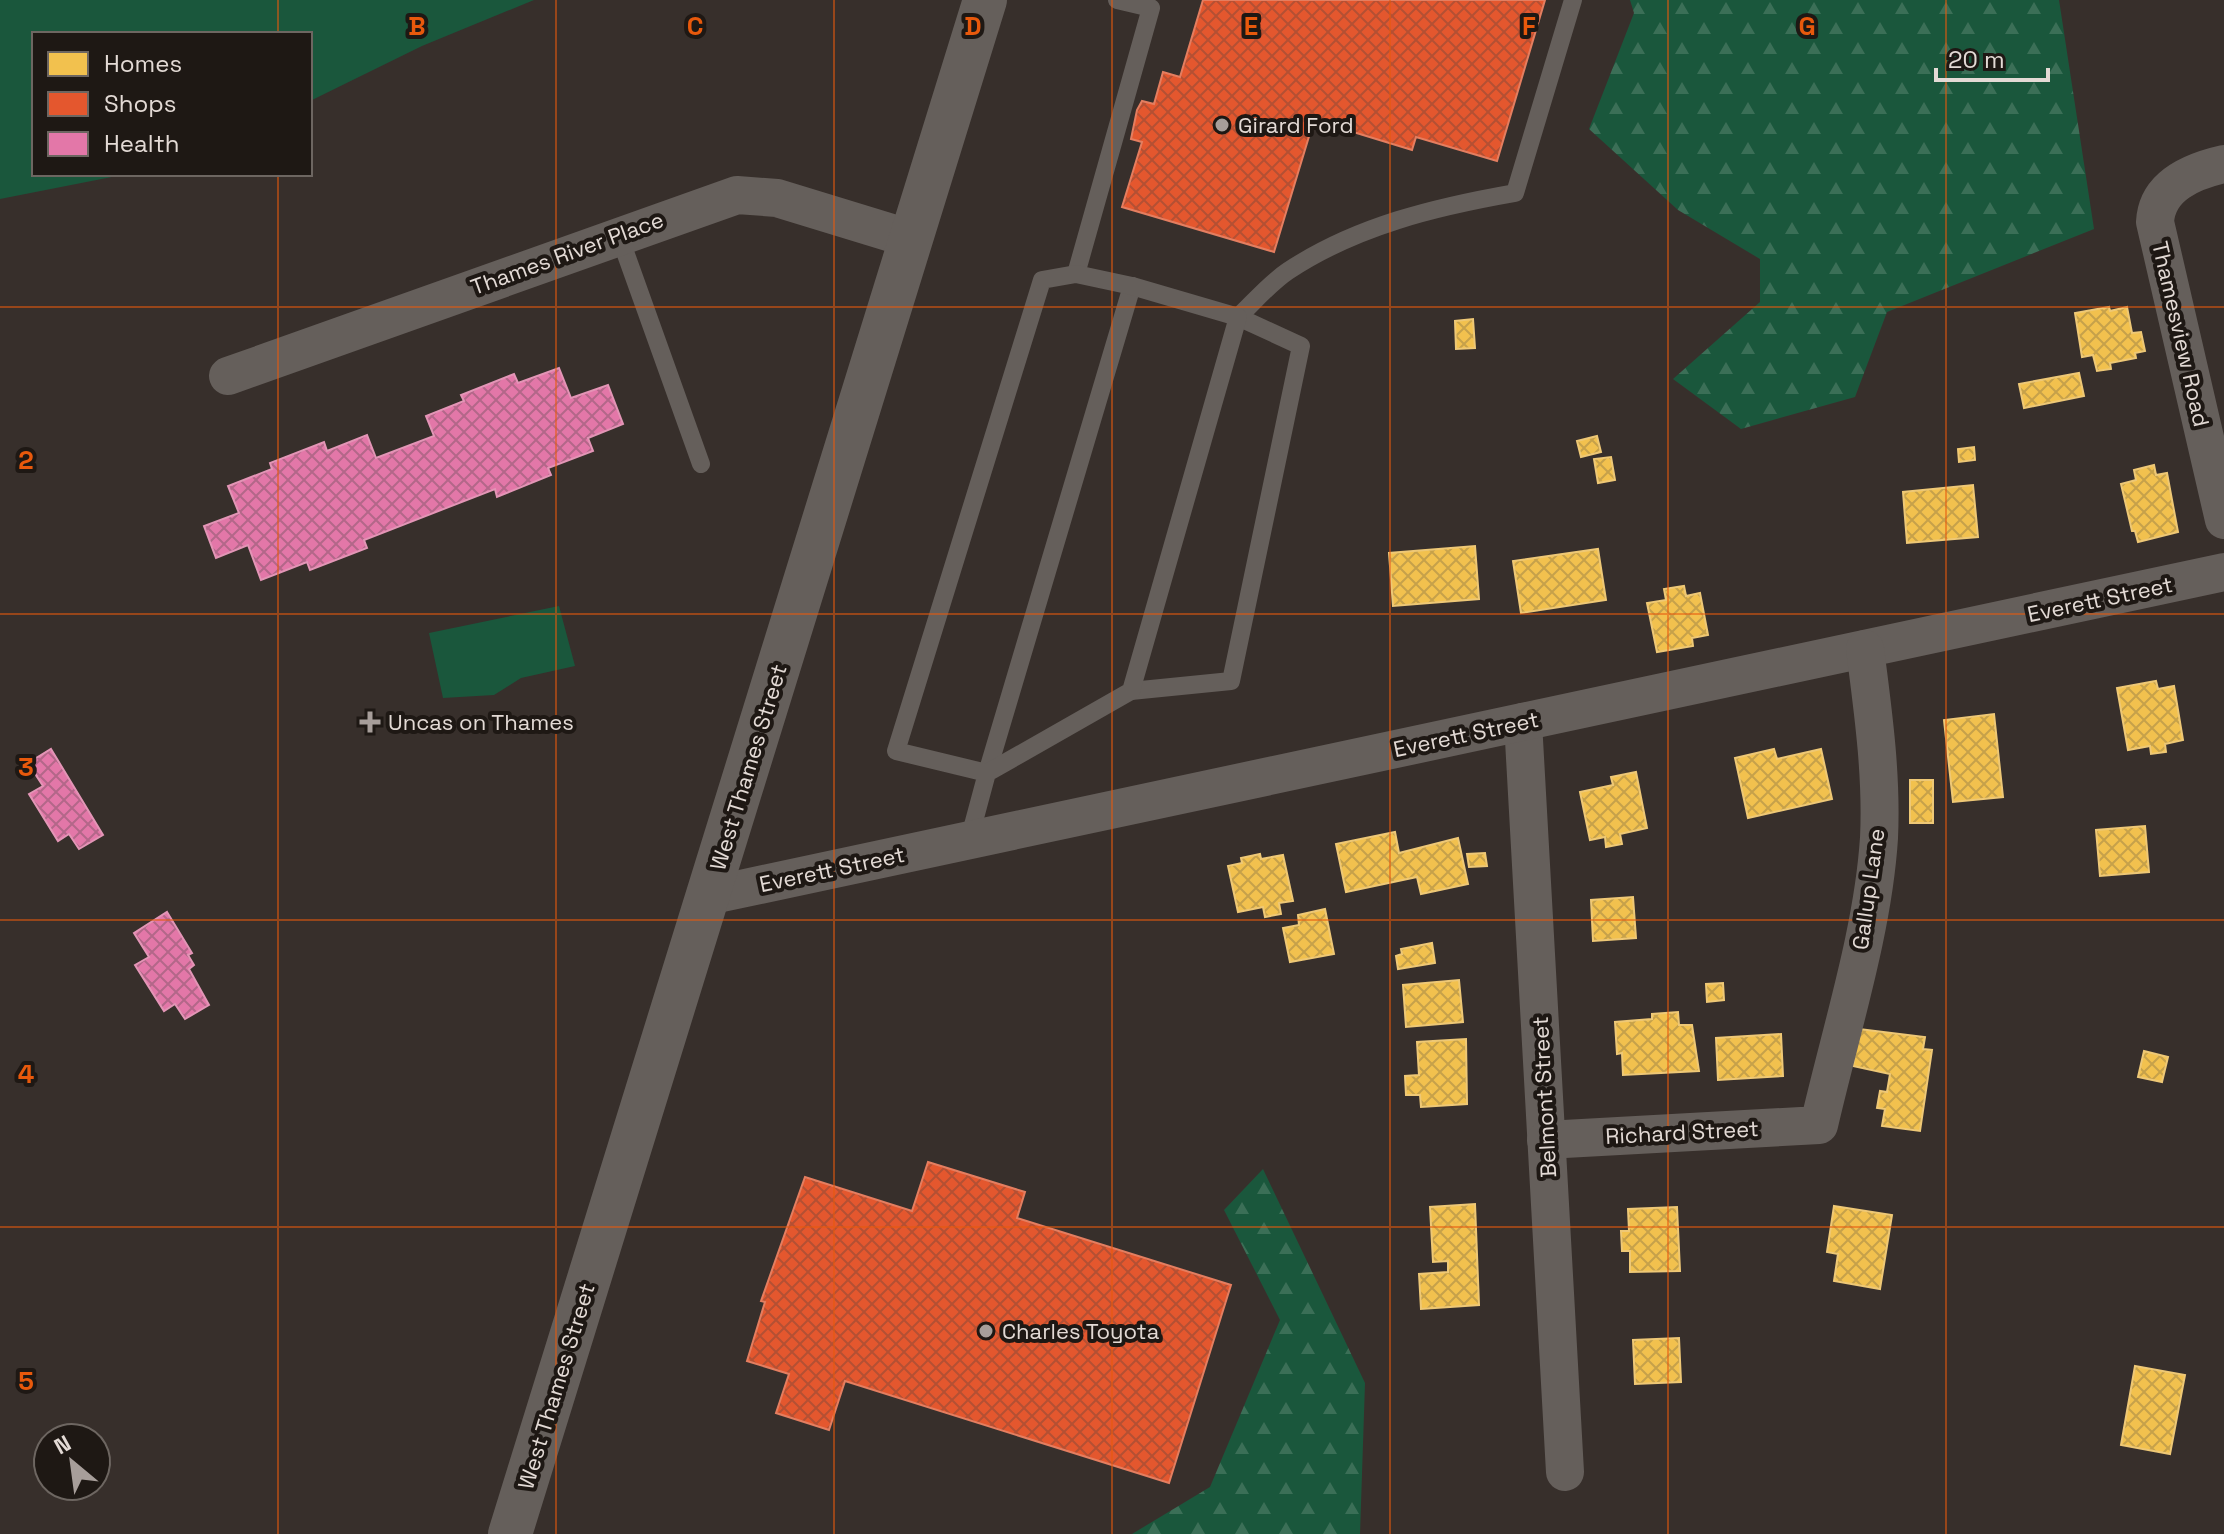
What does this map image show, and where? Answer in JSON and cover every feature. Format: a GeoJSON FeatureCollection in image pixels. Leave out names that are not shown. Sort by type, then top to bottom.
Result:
{"type":"FeatureCollection","features":[{"type":"Feature","properties":{"kind":"main road","name":"West Thames Street"},"geometry":{"type":"LineString","coordinates":[[510,1534],[985,0]]}},
{"type":"Feature","properties":{"kind":"street","name":"Thamesview Road"},"geometry":{"type":"LineString","coordinates":[[2224,164],[2192,174],[2163,197],[2155,214],[2157,238],[2224,520]]}},
{"type":"Feature","properties":{"kind":"street","name":"Thames River Place"},"geometry":{"type":"LineString","coordinates":[[228,376],[715,200],[757,195],[777,198],[911,239]]}},
{"type":"Feature","properties":{"kind":"street","name":"Everett Street"},"geometry":{"type":"LineString","coordinates":[[708,896],[2224,572]]}},
{"type":"Feature","properties":{"kind":"street","name":"Gallup Lane"},"geometry":{"type":"LineString","coordinates":[[1819,1125],[1869,908],[1879,837],[1874,721],[1865,649]]}},
{"type":"Feature","properties":{"kind":"street","name":"Belmont Street"},"geometry":{"type":"LineString","coordinates":[[1523,722],[1565,1472]]}},
{"type":"Feature","properties":{"kind":"street","name":"Richard Street"},"geometry":{"type":"LineString","coordinates":[[1546,1140],[1819,1125]]}},
{"type":"Feature","properties":{"kind":"lane"},"geometry":{"type":"LineString","coordinates":[[1076,274],[1154,4],[1117,0]]}},
{"type":"Feature","properties":{"kind":"lane"},"geometry":{"type":"LineString","coordinates":[[1131,691],[1238,317],[1286,272],[1371,227],[1463,202],[1515,193],[1573,0]]}},
{"type":"Feature","properties":{"kind":"lane"},"geometry":{"type":"LineString","coordinates":[[619,235],[701,464]]}},
{"type":"Feature","properties":{"kind":"lane"},"geometry":{"type":"LineString","coordinates":[[1076,274],[1132,286],[1238,317],[1301,346],[1231,681],[1131,691],[987,773],[896,751],[1042,280],[1076,274]]}},
{"type":"Feature","properties":{"kind":"lane"},"geometry":{"type":"LineString","coordinates":[[969,840],[1132,286]]}},
{"type":"Feature","properties":{"kind":"green space"},"geometry":{"type":"Polygon","coordinates":[[[0,0],[534,0],[422,46],[312,100],[312,32],[32,32],[32,176],[117,176],[0,199],[0,0]]]}},
{"type":"Feature","properties":{"kind":"green space"},"geometry":{"type":"Polygon","coordinates":[[[1630,0],[2059,0],[2094,229],[1887,312],[1855,397],[1741,429],[1673,379],[1760,302],[1760,259],[1678,210],[1589,129],[1634,13],[1630,0]]]}},
{"type":"Feature","properties":{"kind":"green space"},"geometry":{"type":"Polygon","coordinates":[[[559,606],[575,666],[521,678],[494,695],[443,698],[429,633],[559,606]]]}},
{"type":"Feature","properties":{"kind":"green space"},"geometry":{"type":"Polygon","coordinates":[[[1263,1169],[1365,1383],[1360,1534],[1132,1534],[1210,1487],[1280,1320],[1224,1210],[1263,1169]]]}},
{"type":"Feature","properties":{"kind":"building: Homes"},"geometry":{"type":"Polygon","coordinates":[[[2109,307],[2110,311],[2127,307],[2132,333],[2141,332],[2145,351],[2135,353],[2136,358],[2110,363],[2111,369],[2097,371],[2093,355],[2082,357],[2075,313],[2109,307]]]}},
{"type":"Feature","properties":{"kind":"building: Homes"},"geometry":{"type":"Polygon","coordinates":[[[1473,319],[1475,348],[1456,349],[1455,321],[1473,319]]]}},
{"type":"Feature","properties":{"kind":"building: Homes"},"geometry":{"type":"Polygon","coordinates":[[[2079,373],[2084,396],[2024,408],[2019,384],[2079,373]]]}},
{"type":"Feature","properties":{"kind":"building: Homes"},"geometry":{"type":"Polygon","coordinates":[[[1597,436],[1601,452],[1581,457],[1577,441],[1597,436]]]}},
{"type":"Feature","properties":{"kind":"building: Homes"},"geometry":{"type":"Polygon","coordinates":[[[1974,447],[1975,460],[1959,462],[1958,449],[1974,447]]]}},
{"type":"Feature","properties":{"kind":"building: Homes"},"geometry":{"type":"Polygon","coordinates":[[[1611,457],[1615,480],[1598,483],[1594,459],[1611,457]]]}},
{"type":"Feature","properties":{"kind":"building: Homes"},"geometry":{"type":"Polygon","coordinates":[[[2154,465],[2156,475],[2167,473],[2178,532],[2138,542],[2135,531],[2132,531],[2121,484],[2136,480],[2134,470],[2154,465]]]}},
{"type":"Feature","properties":{"kind":"building: Homes"},"geometry":{"type":"Polygon","coordinates":[[[1973,485],[1978,537],[1907,543],[1903,492],[1973,485]]]}},
{"type":"Feature","properties":{"kind":"building: Homes"},"geometry":{"type":"Polygon","coordinates":[[[1475,546],[1479,599],[1393,606],[1389,553],[1475,546]]]}},
{"type":"Feature","properties":{"kind":"building: Homes"},"geometry":{"type":"Polygon","coordinates":[[[1598,549],[1606,600],[1521,613],[1513,561],[1598,549]]]}},
{"type":"Feature","properties":{"kind":"building: Homes"},"geometry":{"type":"Polygon","coordinates":[[[1684,586],[1686,596],[1700,593],[1708,635],[1692,638],[1693,646],[1657,652],[1647,603],[1666,600],[1664,589],[1684,586]]]}},
{"type":"Feature","properties":{"kind":"building: Homes"},"geometry":{"type":"Polygon","coordinates":[[[2156,681],[2158,689],[2174,686],[2183,740],[2165,744],[2166,752],[2151,754],[2150,746],[2128,750],[2117,688],[2156,681]]]}},
{"type":"Feature","properties":{"kind":"building: Homes"},"geometry":{"type":"Polygon","coordinates":[[[1994,714],[2003,797],[1953,802],[1944,720],[1994,714]]]}},
{"type":"Feature","properties":{"kind":"building: Homes"},"geometry":{"type":"Polygon","coordinates":[[[1774,749],[1777,759],[1821,749],[1832,799],[1748,818],[1735,758],[1774,749]]]}},
{"type":"Feature","properties":{"kind":"building: Homes"},"geometry":{"type":"Polygon","coordinates":[[[1636,772],[1647,828],[1620,834],[1622,844],[1606,847],[1605,837],[1590,840],[1580,792],[1613,785],[1611,777],[1636,772]]]}},
{"type":"Feature","properties":{"kind":"building: Homes"},"geometry":{"type":"Polygon","coordinates":[[[1910,780],[1933,780],[1933,823],[1910,823],[1910,780]]]}},
{"type":"Feature","properties":{"kind":"building: Homes"},"geometry":{"type":"Polygon","coordinates":[[[2145,826],[2149,872],[2100,876],[2096,830],[2145,826]]]}},
{"type":"Feature","properties":{"kind":"building: Homes"},"geometry":{"type":"Polygon","coordinates":[[[1395,832],[1399,853],[1458,838],[1468,884],[1421,894],[1417,877],[1346,892],[1336,844],[1395,832]]]}},
{"type":"Feature","properties":{"kind":"building: Homes"},"geometry":{"type":"Polygon","coordinates":[[[1485,853],[1487,866],[1469,867],[1467,854],[1485,853]]]}},
{"type":"Feature","properties":{"kind":"building: Homes"},"geometry":{"type":"Polygon","coordinates":[[[1260,854],[1261,859],[1283,855],[1293,901],[1279,903],[1281,914],[1265,917],[1263,907],[1238,912],[1228,866],[1242,863],[1241,858],[1260,854]]]}},
{"type":"Feature","properties":{"kind":"building: Homes"},"geometry":{"type":"Polygon","coordinates":[[[1633,897],[1636,938],[1593,941],[1591,900],[1633,897]]]}},
{"type":"Feature","properties":{"kind":"building: Homes"},"geometry":{"type":"Polygon","coordinates":[[[1325,909],[1334,954],[1290,962],[1283,928],[1299,925],[1298,915],[1325,909]]]}},
{"type":"Feature","properties":{"kind":"building: Homes"},"geometry":{"type":"Polygon","coordinates":[[[1432,943],[1435,963],[1398,969],[1396,956],[1402,954],[1401,949],[1432,943]]]}},
{"type":"Feature","properties":{"kind":"building: Homes"},"geometry":{"type":"Polygon","coordinates":[[[1459,980],[1463,1022],[1406,1027],[1403,985],[1459,980]]]}},
{"type":"Feature","properties":{"kind":"building: Homes"},"geometry":{"type":"Polygon","coordinates":[[[1723,983],[1724,1000],[1707,1002],[1706,984],[1723,983]]]}},
{"type":"Feature","properties":{"kind":"building: Homes"},"geometry":{"type":"Polygon","coordinates":[[[1678,1012],[1679,1025],[1692,1025],[1699,1071],[1623,1075],[1622,1053],[1617,1054],[1615,1022],[1652,1019],[1652,1014],[1678,1012]]]}},
{"type":"Feature","properties":{"kind":"building: Homes"},"geometry":{"type":"Polygon","coordinates":[[[1859,1029],[1925,1037],[1923,1049],[1932,1050],[1920,1131],[1882,1126],[1885,1109],[1877,1108],[1880,1091],[1887,1092],[1890,1074],[1853,1066],[1859,1029]]]}},
{"type":"Feature","properties":{"kind":"building: Homes"},"geometry":{"type":"Polygon","coordinates":[[[1781,1034],[1783,1076],[1718,1080],[1716,1038],[1781,1034]]]}},
{"type":"Feature","properties":{"kind":"building: Homes"},"geometry":{"type":"Polygon","coordinates":[[[1466,1039],[1467,1104],[1421,1107],[1420,1095],[1406,1095],[1405,1076],[1419,1075],[1417,1042],[1466,1039]]]}},
{"type":"Feature","properties":{"kind":"building: Homes"},"geometry":{"type":"Polygon","coordinates":[[[2144,1051],[2168,1057],[2162,1082],[2138,1077],[2144,1051]]]}},
{"type":"Feature","properties":{"kind":"building: Homes"},"geometry":{"type":"Polygon","coordinates":[[[1475,1204],[1479,1305],[1421,1309],[1419,1274],[1448,1272],[1448,1261],[1433,1262],[1430,1207],[1475,1204]]]}},
{"type":"Feature","properties":{"kind":"building: Homes"},"geometry":{"type":"Polygon","coordinates":[[[1834,1206],[1892,1215],[1880,1289],[1834,1281],[1838,1254],[1827,1252],[1834,1206]]]}},
{"type":"Feature","properties":{"kind":"building: Homes"},"geometry":{"type":"Polygon","coordinates":[[[1677,1207],[1680,1271],[1630,1272],[1630,1251],[1622,1251],[1621,1231],[1629,1231],[1628,1209],[1677,1207]]]}},
{"type":"Feature","properties":{"kind":"building: Homes"},"geometry":{"type":"Polygon","coordinates":[[[1679,1338],[1681,1382],[1635,1384],[1633,1340],[1679,1338]]]}},
{"type":"Feature","properties":{"kind":"building: Homes"},"geometry":{"type":"Polygon","coordinates":[[[2135,1366],[2185,1375],[2170,1454],[2121,1445],[2135,1366]]]}},
{"type":"Feature","properties":{"kind":"building: Shops","name":"Girard Ford"},"geometry":{"type":"Polygon","coordinates":[[[1203,0],[1545,0],[1497,161],[1416,137],[1412,150],[1314,120],[1274,252],[1122,207],[1142,142],[1131,139],[1137,110],[1142,101],[1154,104],[1163,72],[1180,77],[1203,0]]]}},
{"type":"Feature","properties":{"kind":"building: Shops","name":"Charles Toyota"},"geometry":{"type":"Polygon","coordinates":[[[928,1162],[1025,1192],[1017,1218],[1231,1285],[1169,1483],[845,1381],[829,1430],[776,1413],[789,1374],[747,1361],[765,1302],[761,1301],[805,1177],[912,1211],[928,1162]]]}},
{"type":"Feature","properties":{"kind":"building: Health"},"geometry":{"type":"Polygon","coordinates":[[[559,368],[571,398],[608,385],[623,424],[588,438],[593,451],[548,468],[551,475],[497,497],[495,489],[364,540],[367,548],[310,570],[307,562],[261,580],[248,545],[216,558],[204,526],[239,513],[228,486],[272,469],[270,463],[324,442],[327,451],[367,435],[376,458],[434,436],[426,416],[464,401],[461,395],[514,374],[518,383],[559,368]]]}},
{"type":"Feature","properties":{"kind":"building: Health"},"geometry":{"type":"Polygon","coordinates":[[[51,749],[103,835],[79,849],[69,834],[58,841],[29,794],[43,786],[28,763],[51,749]]]}},
{"type":"Feature","properties":{"kind":"building: Health"},"geometry":{"type":"Polygon","coordinates":[[[167,912],[192,953],[188,955],[194,965],[189,969],[209,1005],[185,1019],[175,1004],[164,1011],[135,965],[149,957],[134,933],[167,912]]]}},
{"type":"Feature","properties":{"kind":"place","name":"Girard Ford"},"geometry":{"type":"Point","coordinates":[1222,125]}},
{"type":"Feature","properties":{"kind":"place","name":"Uncas on Thames"},"geometry":{"type":"Point","coordinates":[370,722]}},
{"type":"Feature","properties":{"kind":"place","name":"Charles Toyota"},"geometry":{"type":"Point","coordinates":[986,1331]}}]}
